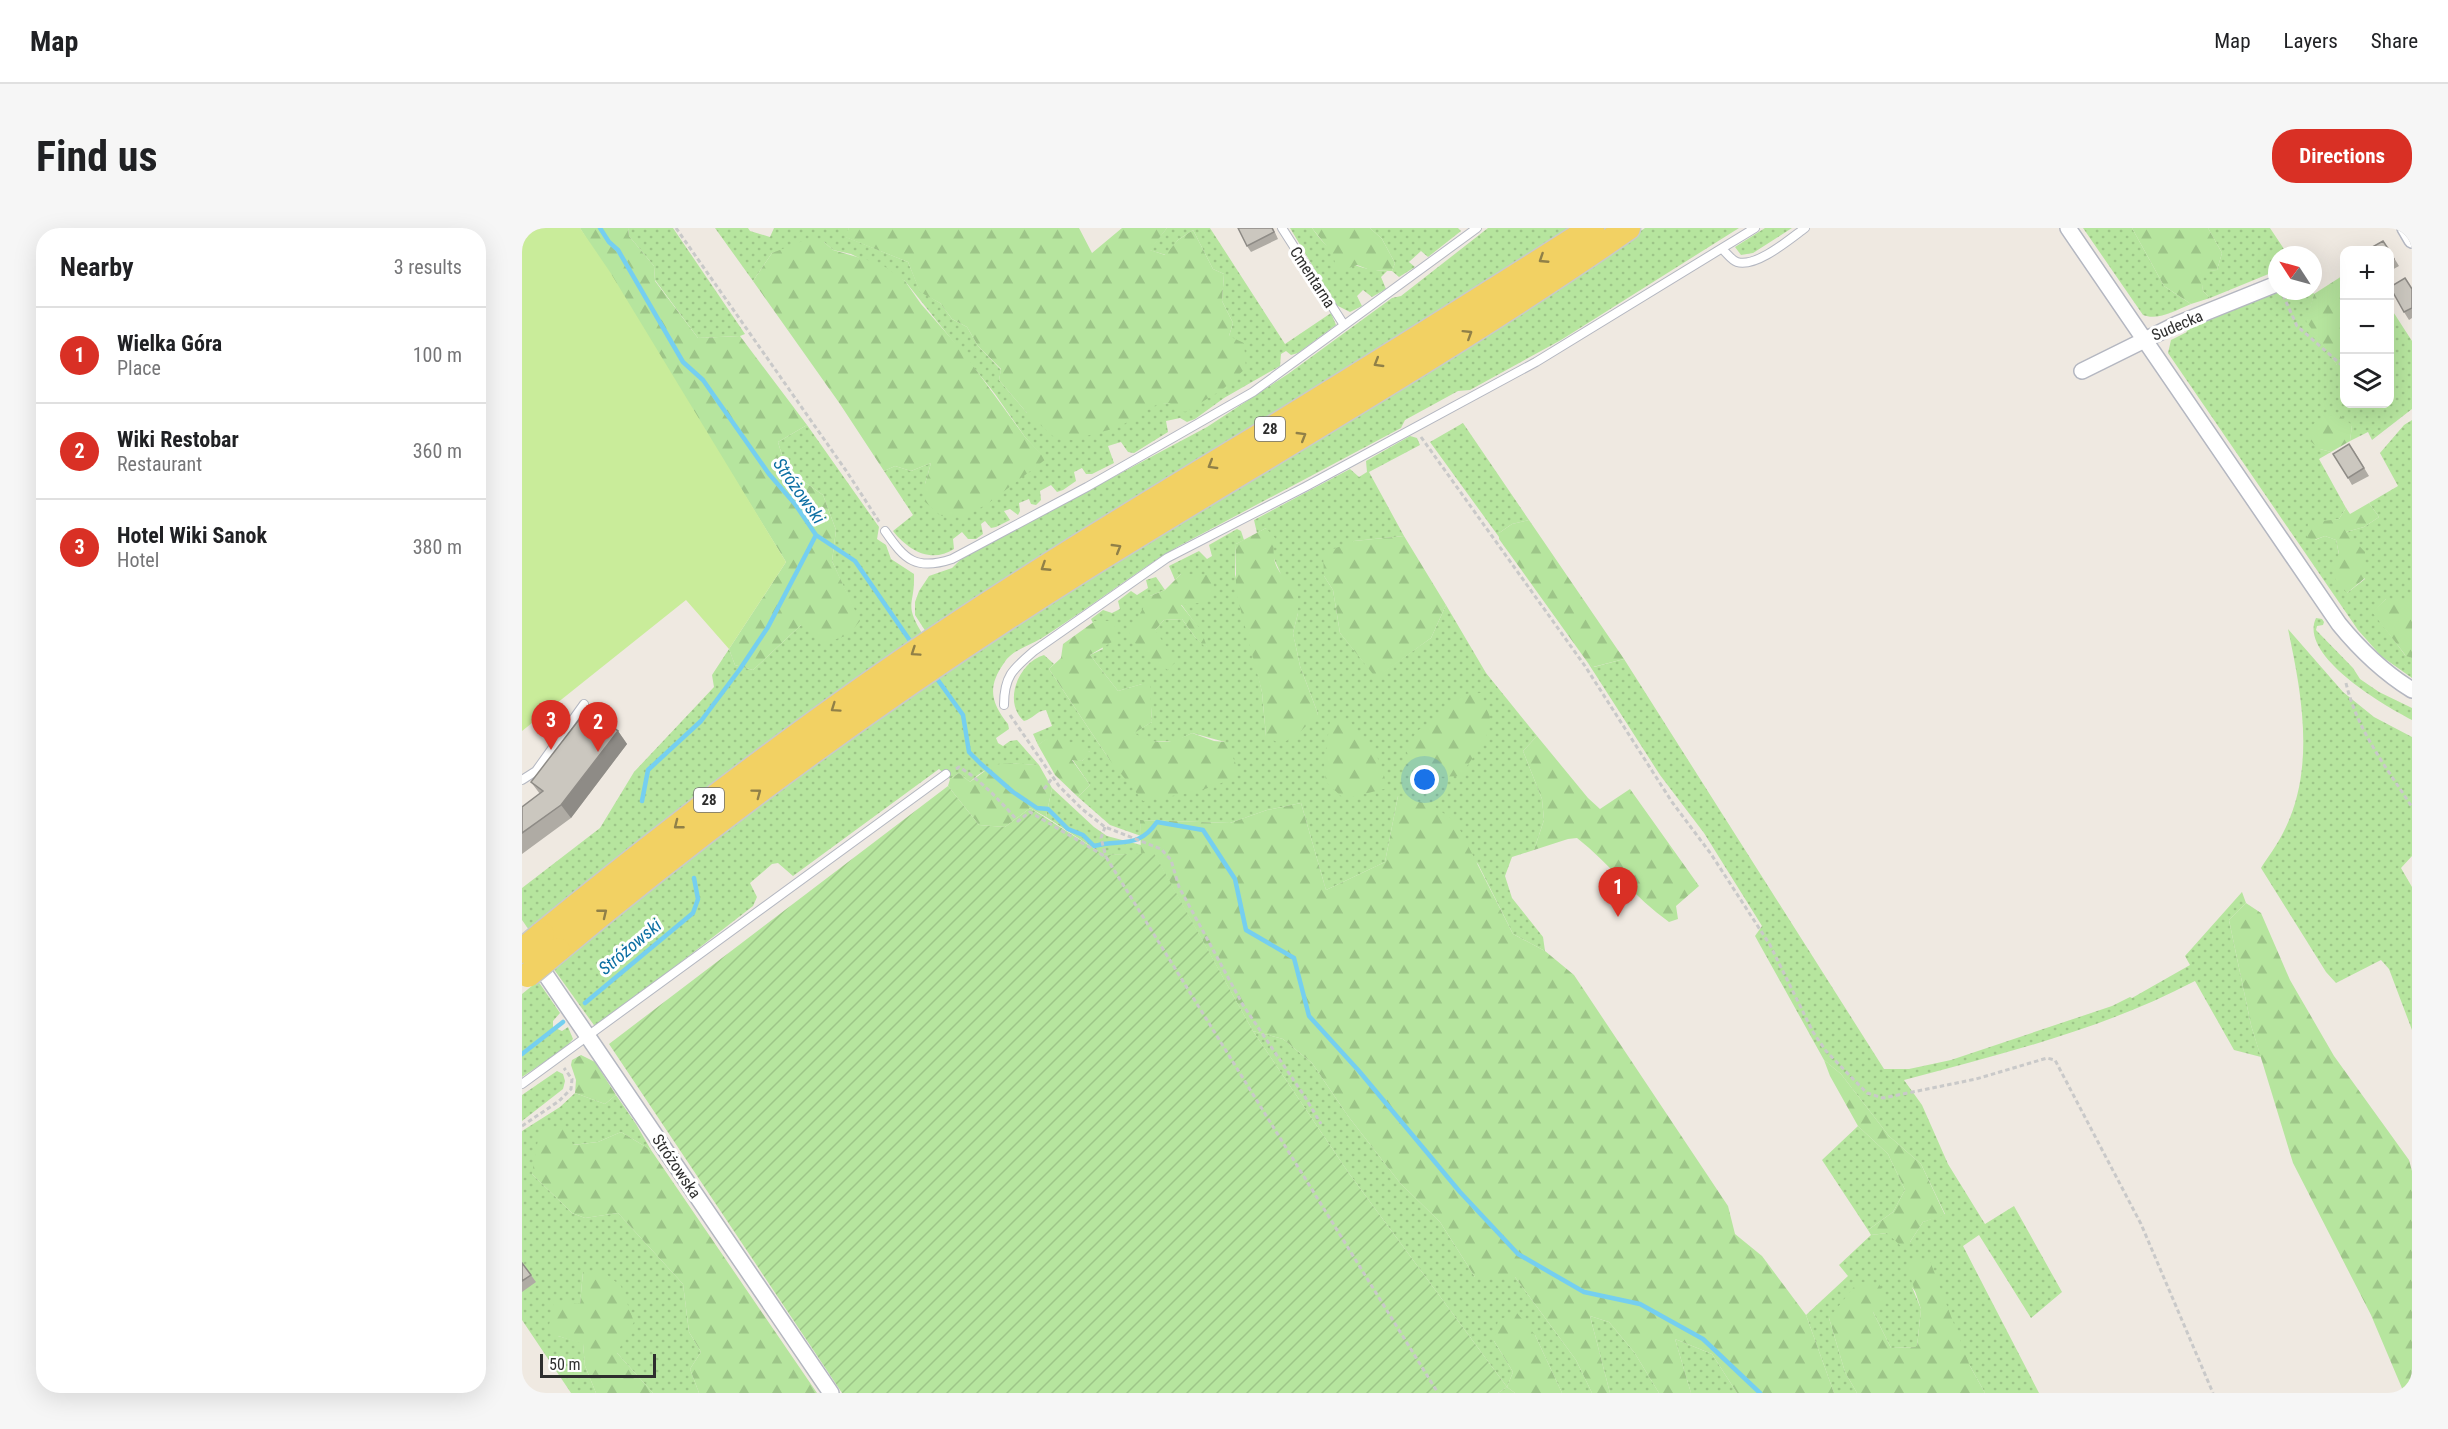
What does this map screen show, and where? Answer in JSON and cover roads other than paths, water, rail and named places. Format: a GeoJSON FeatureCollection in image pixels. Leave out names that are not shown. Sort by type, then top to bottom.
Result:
{"type":"FeatureCollection","features":[{"type":"Feature","properties":{"kind":"main road","name":"28"},"geometry":{"type":"LineString","coordinates":[[522,951],[541,941],[723,818],[890,683],[955,639],[1059,558],[1422,336],[1592,228]]}},
{"type":"Feature","properties":{"kind":"main road","name":"28"},"geometry":{"type":"LineString","coordinates":[[955,639],[1084,569],[1483,324],[1628,228]]}},
{"type":"Feature","properties":{"kind":"main road","name":"28"},"geometry":{"type":"LineString","coordinates":[[525,977],[541,941]]}},
{"type":"Feature","properties":{"kind":"street"},"geometry":{"type":"LineString","coordinates":[[2068,228],[2340,624],[2358,647],[2387,675],[2412,690]]}},
{"type":"Feature","properties":{"kind":"street"},"geometry":{"type":"LineString","coordinates":[[2404,228],[2412,240]]}},
{"type":"Feature","properties":{"kind":"street","name":"Sudecka"},"geometry":{"type":"LineString","coordinates":[[2082,371],[2144,339],[2268,291]]}},
{"type":"Feature","properties":{"kind":"street","name":"Stróżowska"},"geometry":{"type":"LineString","coordinates":[[541,941],[588,1037],[831,1393]]}},
{"type":"Feature","properties":{"kind":"lane","name":"Cmentarna"},"geometry":{"type":"LineString","coordinates":[[1282,228],[1344,325]]}},
{"type":"Feature","properties":{"kind":"lane"},"geometry":{"type":"LineString","coordinates":[[885,531],[898,550],[913,562],[933,565],[952,558],[1087,488],[1253,392],[1477,228]]}},
{"type":"Feature","properties":{"kind":"lane"},"geometry":{"type":"LineString","coordinates":[[1004,705],[1004,691],[1008,676],[1021,662],[1167,558],[1536,362],[1755,228]]}},
{"type":"Feature","properties":{"kind":"lane"},"geometry":{"type":"LineString","coordinates":[[1722,249],[1735,261],[1748,263],[1766,255],[1805,228]]}},
{"type":"Feature","properties":{"kind":"lane"},"geometry":{"type":"LineString","coordinates":[[522,780],[536,771],[584,705]]}},
{"type":"Feature","properties":{"kind":"lane"},"geometry":{"type":"LineString","coordinates":[[522,1084],[946,774]]}},
{"type":"Feature","properties":{"kind":"waterway","name":"Stróżowski"},"geometry":{"type":"LineString","coordinates":[[600,228],[609,242],[618,250],[683,362],[703,380],[769,474],[795,504],[816,535],[768,627],[740,669],[701,721],[648,770],[642,801]]}},
{"type":"Feature","properties":{"kind":"waterway"},"geometry":{"type":"LineString","coordinates":[[816,535],[855,561],[913,645]]}},
{"type":"Feature","properties":{"kind":"waterway"},"geometry":{"type":"LineString","coordinates":[[935,676],[963,715],[969,752],[1013,792],[1037,808],[1048,809],[1068,829],[1083,835],[1094,846],[1136,840],[1157,822],[1203,830],[1235,879],[1246,930],[1294,958],[1309,1016],[1359,1071],[1460,1192],[1518,1254],[1584,1292],[1640,1304],[1703,1339],[1760,1393]]}},
{"type":"Feature","properties":{"kind":"waterway","name":"Stróżowski"},"geometry":{"type":"LineString","coordinates":[[585,1003],[693,913],[698,899],[694,878]]}},
{"type":"Feature","properties":{"kind":"waterway","name":"Stróżowski"},"geometry":{"type":"LineString","coordinates":[[522,1054],[563,1022]]}},
{"type":"Feature","properties":{"kind":"place","name":"Hotel Wiki Sanok"},"geometry":{"type":"Point","coordinates":[551,750]}},
{"type":"Feature","properties":{"kind":"place","name":"Wiki Restobar"},"geometry":{"type":"Point","coordinates":[598,752]}},
{"type":"Feature","properties":{"kind":"place","name":"Wielka Góra"},"geometry":{"type":"Point","coordinates":[1618,917]}}]}
